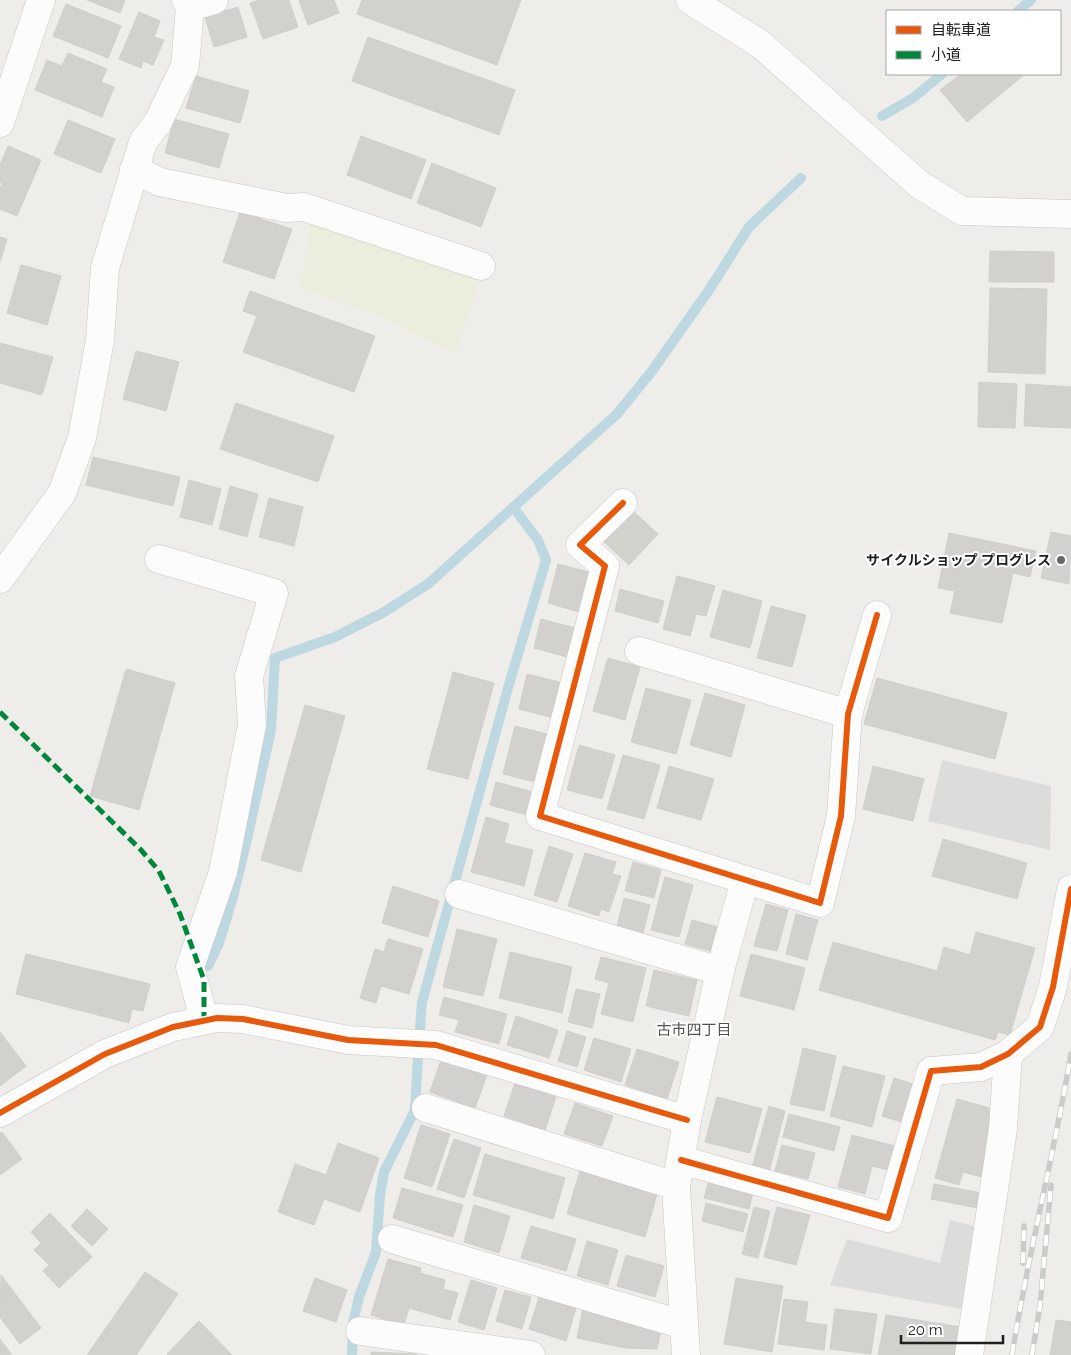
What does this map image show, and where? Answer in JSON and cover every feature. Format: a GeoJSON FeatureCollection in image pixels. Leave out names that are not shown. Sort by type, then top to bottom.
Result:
{"type":"FeatureCollection","features":[{"type":"Feature","properties":{"kind":"street"},"geometry":{"type":"LineString","coordinates":[[0,123],[42,0]]}},
{"type":"Feature","properties":{"kind":"street"},"geometry":{"type":"LineString","coordinates":[[690,0],[759,43],[920,185],[962,211],[1071,214]]}},
{"type":"Feature","properties":{"kind":"street"},"geometry":{"type":"LineString","coordinates":[[0,579],[62,492],[82,438],[100,340],[105,268],[143,142],[158,122],[185,66],[197,2]]}},
{"type":"Feature","properties":{"kind":"street"},"geometry":{"type":"LineString","coordinates":[[134,169],[160,182],[286,208],[304,207],[481,266]]}},
{"type":"Feature","properties":{"kind":"street"},"geometry":{"type":"LineString","coordinates":[[623,503],[580,545],[605,566],[540,816],[820,903],[841,816],[848,714],[877,615]]}},
{"type":"Feature","properties":{"kind":"street"},"geometry":{"type":"LineString","coordinates":[[159,559],[274,593],[249,676],[252,725],[223,872],[190,967],[204,1019]]}},
{"type":"Feature","properties":{"kind":"street"},"geometry":{"type":"LineString","coordinates":[[639,651],[848,714]]}},
{"type":"Feature","properties":{"kind":"street"},"geometry":{"type":"LineString","coordinates":[[686,1355],[678,1173],[687,1120],[720,971],[745,880]]}},
{"type":"Feature","properties":{"kind":"street"},"geometry":{"type":"LineString","coordinates":[[426,1108],[678,1173],[888,1218],[932,1071],[981,1067],[1008,1054],[1040,1027],[1053,986],[1071,889]]}},
{"type":"Feature","properties":{"kind":"street"},"geometry":{"type":"LineString","coordinates":[[460,894],[720,971]]}},
{"type":"Feature","properties":{"kind":"street"},"geometry":{"type":"LineString","coordinates":[[0,1113],[105,1054],[173,1027],[204,1019],[243,1019],[348,1040],[436,1045],[687,1120]]}},
{"type":"Feature","properties":{"kind":"street"},"geometry":{"type":"LineString","coordinates":[[969,1355],[1003,1128],[1008,1054]]}},
{"type":"Feature","properties":{"kind":"street"},"geometry":{"type":"LineString","coordinates":[[392,1239],[684,1325]]}},
{"type":"Feature","properties":{"kind":"street"},"geometry":{"type":"LineString","coordinates":[[360,1330],[531,1355]]}},
{"type":"Feature","properties":{"kind":"shaded area"},"geometry":{"type":"Polygon","coordinates":[[[942,760],[1051,786],[1050,850],[928,821],[942,760]]]}},
{"type":"Feature","properties":{"kind":"shaded area"},"geometry":{"type":"Polygon","coordinates":[[[950,1220],[989,1230],[973,1311],[830,1285],[847,1239],[940,1263],[950,1220]]]}},
{"type":"Feature","properties":{"kind":"green space"},"geometry":{"type":"Polygon","coordinates":[[[310,223],[480,278],[455,353],[386,319],[301,288],[310,223]]]}},
{"type":"Feature","properties":{"kind":"building"},"geometry":{"type":"Polygon","coordinates":[[[87,0],[125,0],[120,13],[87,0]]]}},
{"type":"Feature","properties":{"kind":"building"},"geometry":{"type":"Polygon","coordinates":[[[259,0],[289,0],[298,27],[263,39],[250,3],[259,0]]]}},
{"type":"Feature","properties":{"kind":"building"},"geometry":{"type":"Polygon","coordinates":[[[299,0],[334,0],[339,13],[308,25],[299,0]]]}},
{"type":"Feature","properties":{"kind":"building"},"geometry":{"type":"Polygon","coordinates":[[[362,0],[488,0],[517,10],[497,65],[357,14],[362,0]]]}},
{"type":"Feature","properties":{"kind":"building"},"geometry":{"type":"Polygon","coordinates":[[[488,0],[521,0],[517,10],[488,0]]]}},
{"type":"Feature","properties":{"kind":"building"},"geometry":{"type":"Polygon","coordinates":[[[66,4],[121,26],[108,58],[53,36],[66,4]]]}},
{"type":"Feature","properties":{"kind":"building"},"geometry":{"type":"Polygon","coordinates":[[[238,7],[247,37],[214,47],[205,17],[238,7]]]}},
{"type":"Feature","properties":{"kind":"building"},"geometry":{"type":"Polygon","coordinates":[[[139,12],[160,21],[154,37],[164,40],[153,65],[143,61],[141,68],[119,59],[139,12]]]}},
{"type":"Feature","properties":{"kind":"building"},"geometry":{"type":"Polygon","coordinates":[[[368,37],[515,90],[499,135],[352,81],[368,37]]]}},
{"type":"Feature","properties":{"kind":"building"},"geometry":{"type":"Polygon","coordinates":[[[68,53],[107,69],[101,82],[114,87],[102,117],[35,90],[47,60],[62,66],[68,53]]]}},
{"type":"Feature","properties":{"kind":"building"},"geometry":{"type":"Polygon","coordinates":[[[960,75],[1024,75],[967,122],[940,90],[960,75]]]}},
{"type":"Feature","properties":{"kind":"building"},"geometry":{"type":"Polygon","coordinates":[[[196,76],[249,91],[240,123],[186,108],[196,76]]]}},
{"type":"Feature","properties":{"kind":"building"},"geometry":{"type":"Polygon","coordinates":[[[174,119],[229,134],[219,168],[165,153],[174,119]]]}},
{"type":"Feature","properties":{"kind":"building"},"geometry":{"type":"Polygon","coordinates":[[[68,120],[115,139],[101,173],[54,154],[68,120]]]}},
{"type":"Feature","properties":{"kind":"building"},"geometry":{"type":"Polygon","coordinates":[[[361,136],[426,160],[411,199],[347,175],[361,136]]]}},
{"type":"Feature","properties":{"kind":"building"},"geometry":{"type":"Polygon","coordinates":[[[8,146],[41,160],[17,216],[0,209],[0,189],[2,183],[0,182],[0,165],[8,146]]]}},
{"type":"Feature","properties":{"kind":"building"},"geometry":{"type":"Polygon","coordinates":[[[432,163],[496,188],[481,227],[417,203],[432,163]]]}},
{"type":"Feature","properties":{"kind":"building"},"geometry":{"type":"Polygon","coordinates":[[[240,212],[292,229],[274,279],[223,262],[240,212]]]}},
{"type":"Feature","properties":{"kind":"building"},"geometry":{"type":"Polygon","coordinates":[[[0,237],[7,239],[0,262],[0,237]]]}},
{"type":"Feature","properties":{"kind":"building"},"geometry":{"type":"Polygon","coordinates":[[[990,251],[1054,252],[1054,282],[989,282],[990,251]]]}},
{"type":"Feature","properties":{"kind":"building"},"geometry":{"type":"Polygon","coordinates":[[[21,265],[61,276],[47,325],[7,313],[21,265]]]}},
{"type":"Feature","properties":{"kind":"building"},"geometry":{"type":"Polygon","coordinates":[[[990,288],[1047,289],[1045,374],[988,372],[990,288]]]}},
{"type":"Feature","properties":{"kind":"building"},"geometry":{"type":"Polygon","coordinates":[[[250,291],[375,336],[354,392],[243,352],[257,316],[243,311],[250,291]]]}},
{"type":"Feature","properties":{"kind":"building"},"geometry":{"type":"Polygon","coordinates":[[[0,343],[53,357],[42,395],[0,383],[0,343]]]}},
{"type":"Feature","properties":{"kind":"building"},"geometry":{"type":"Polygon","coordinates":[[[136,351],[179,362],[166,411],[123,399],[136,351]]]}},
{"type":"Feature","properties":{"kind":"building"},"geometry":{"type":"Polygon","coordinates":[[[979,382],[1017,384],[1015,428],[978,427],[979,382]]]}},
{"type":"Feature","properties":{"kind":"building"},"geometry":{"type":"Polygon","coordinates":[[[1026,384],[1071,387],[1071,428],[1024,426],[1026,384]]]}},
{"type":"Feature","properties":{"kind":"building"},"geometry":{"type":"Polygon","coordinates":[[[236,403],[334,436],[318,482],[220,449],[236,403]]]}},
{"type":"Feature","properties":{"kind":"building"},"geometry":{"type":"Polygon","coordinates":[[[93,457],[180,477],[173,506],[86,485],[93,457]]]}},
{"type":"Feature","properties":{"kind":"building"},"geometry":{"type":"Polygon","coordinates":[[[189,480],[221,489],[212,525],[180,517],[189,480]]]}},
{"type":"Feature","properties":{"kind":"building"},"geometry":{"type":"Polygon","coordinates":[[[230,486],[258,494],[247,537],[219,529],[230,486]]]}},
{"type":"Feature","properties":{"kind":"building"},"geometry":{"type":"Polygon","coordinates":[[[269,498],[303,507],[294,546],[259,537],[269,498]]]}},
{"type":"Feature","properties":{"kind":"building"},"geometry":{"type":"Polygon","coordinates":[[[633,511],[658,534],[629,565],[604,542],[633,511]]]}},
{"type":"Feature","properties":{"kind":"building"},"geometry":{"type":"Polygon","coordinates":[[[1051,532],[1071,536],[1069,584],[1041,578],[1051,532]]]}},
{"type":"Feature","properties":{"kind":"building"},"geometry":{"type":"Polygon","coordinates":[[[949,533],[1036,551],[1030,577],[1013,573],[1002,623],[950,613],[955,591],[938,588],[949,533]]]}},
{"type":"Feature","properties":{"kind":"building"},"geometry":{"type":"Polygon","coordinates":[[[558,564],[589,572],[579,612],[548,603],[558,564]]]}},
{"type":"Feature","properties":{"kind":"building"},"geometry":{"type":"Polygon","coordinates":[[[677,576],[715,586],[706,616],[696,614],[690,636],[663,629],[677,576]]]}},
{"type":"Feature","properties":{"kind":"building"},"geometry":{"type":"Polygon","coordinates":[[[620,589],[664,601],[658,623],[615,611],[620,589]]]}},
{"type":"Feature","properties":{"kind":"building"},"geometry":{"type":"Polygon","coordinates":[[[723,590],[762,601],[750,648],[710,637],[723,590]]]}},
{"type":"Feature","properties":{"kind":"building"},"geometry":{"type":"Polygon","coordinates":[[[771,606],[806,615],[792,667],[757,658],[771,606]]]}},
{"type":"Feature","properties":{"kind":"building"},"geometry":{"type":"Polygon","coordinates":[[[541,619],[575,628],[567,657],[534,648],[541,619]]]}},
{"type":"Feature","properties":{"kind":"building"},"geometry":{"type":"Polygon","coordinates":[[[608,658],[640,667],[625,720],[593,711],[608,658]]]}},
{"type":"Feature","properties":{"kind":"building"},"geometry":{"type":"Polygon","coordinates":[[[126,669],[175,683],[139,810],[90,796],[126,669]]]}},
{"type":"Feature","properties":{"kind":"building"},"geometry":{"type":"Polygon","coordinates":[[[453,672],[494,683],[468,779],[427,769],[453,672]]]}},
{"type":"Feature","properties":{"kind":"building"},"geometry":{"type":"Polygon","coordinates":[[[527,674],[563,683],[554,718],[519,709],[527,674]]]}},
{"type":"Feature","properties":{"kind":"building"},"geometry":{"type":"Polygon","coordinates":[[[877,678],[1007,713],[995,759],[864,724],[877,678]]]}},
{"type":"Feature","properties":{"kind":"building"},"geometry":{"type":"Polygon","coordinates":[[[646,688],[691,700],[676,754],[631,742],[646,688]]]}},
{"type":"Feature","properties":{"kind":"building"},"geometry":{"type":"Polygon","coordinates":[[[705,693],[745,705],[731,757],[690,745],[705,693]]]}},
{"type":"Feature","properties":{"kind":"building"},"geometry":{"type":"Polygon","coordinates":[[[305,705],[345,716],[301,872],[261,860],[305,705]]]}},
{"type":"Feature","properties":{"kind":"building"},"geometry":{"type":"Polygon","coordinates":[[[515,726],[547,734],[535,782],[503,774],[515,726]]]}},
{"type":"Feature","properties":{"kind":"building"},"geometry":{"type":"Polygon","coordinates":[[[579,745],[615,755],[602,799],[567,790],[579,745]]]}},
{"type":"Feature","properties":{"kind":"building"},"geometry":{"type":"Polygon","coordinates":[[[623,755],[660,765],[644,819],[607,809],[623,755]]]}},
{"type":"Feature","properties":{"kind":"building"},"geometry":{"type":"Polygon","coordinates":[[[669,766],[714,779],[701,820],[657,808],[669,766]]]}},
{"type":"Feature","properties":{"kind":"building"},"geometry":{"type":"Polygon","coordinates":[[[873,766],[924,779],[913,821],[863,809],[873,766]]]}},
{"type":"Feature","properties":{"kind":"building"},"geometry":{"type":"Polygon","coordinates":[[[496,782],[533,792],[527,815],[490,805],[496,782]]]}},
{"type":"Feature","properties":{"kind":"building"},"geometry":{"type":"Polygon","coordinates":[[[486,817],[509,824],[504,843],[533,850],[524,886],[471,872],[486,817]]]}},
{"type":"Feature","properties":{"kind":"building"},"geometry":{"type":"Polygon","coordinates":[[[943,839],[1027,863],[1017,899],[932,876],[943,839]]]}},
{"type":"Feature","properties":{"kind":"building"},"geometry":{"type":"Polygon","coordinates":[[[549,846],[573,854],[557,902],[534,895],[549,846]]]}},
{"type":"Feature","properties":{"kind":"building"},"geometry":{"type":"Polygon","coordinates":[[[585,853],[616,862],[612,874],[621,876],[609,912],[601,909],[599,916],[568,906],[585,853]]]}},
{"type":"Feature","properties":{"kind":"building"},"geometry":{"type":"Polygon","coordinates":[[[633,862],[661,870],[654,898],[625,891],[633,862]]]}},
{"type":"Feature","properties":{"kind":"building"},"geometry":{"type":"Polygon","coordinates":[[[665,877],[693,885],[679,937],[651,930],[665,877]]]}},
{"type":"Feature","properties":{"kind":"building"},"geometry":{"type":"Polygon","coordinates":[[[393,886],[439,901],[428,937],[382,923],[393,886]]]}},
{"type":"Feature","properties":{"kind":"building"},"geometry":{"type":"Polygon","coordinates":[[[624,898],[650,905],[643,933],[617,926],[624,898]]]}},
{"type":"Feature","properties":{"kind":"building"},"geometry":{"type":"Polygon","coordinates":[[[766,904],[788,910],[777,951],[754,946],[766,904]]]}},
{"type":"Feature","properties":{"kind":"building"},"geometry":{"type":"Polygon","coordinates":[[[796,914],[818,920],[807,960],[786,954],[796,914]]]}},
{"type":"Feature","properties":{"kind":"building"},"geometry":{"type":"Polygon","coordinates":[[[692,920],[721,928],[714,952],[685,944],[692,920]]]}},
{"type":"Feature","properties":{"kind":"building"},"geometry":{"type":"Polygon","coordinates":[[[457,929],[497,939],[483,996],[443,987],[457,929]]]}},
{"type":"Feature","properties":{"kind":"building"},"geometry":{"type":"Polygon","coordinates":[[[976,932],[1035,948],[1010,1035],[998,1032],[995,1040],[819,990],[833,942],[937,971],[944,947],[970,955],[976,932]]]}},
{"type":"Feature","properties":{"kind":"building"},"geometry":{"type":"Polygon","coordinates":[[[388,939],[423,949],[409,994],[381,986],[376,1003],[360,998],[375,949],[384,952],[388,939]]]}},
{"type":"Feature","properties":{"kind":"building"},"geometry":{"type":"Polygon","coordinates":[[[510,952],[572,967],[562,1013],[499,998],[510,952]]]}},
{"type":"Feature","properties":{"kind":"building"},"geometry":{"type":"Polygon","coordinates":[[[26,954],[150,984],[143,1011],[132,1009],[129,1023],[16,994],[26,954]]]}},
{"type":"Feature","properties":{"kind":"building"},"geometry":{"type":"Polygon","coordinates":[[[751,954],[805,968],[794,1010],[740,996],[751,954]]]}},
{"type":"Feature","properties":{"kind":"building"},"geometry":{"type":"Polygon","coordinates":[[[601,957],[646,968],[633,1022],[601,1014],[609,983],[595,979],[601,957]]]}},
{"type":"Feature","properties":{"kind":"building"},"geometry":{"type":"Polygon","coordinates":[[[654,970],[697,980],[689,1016],[646,1006],[654,970]]]}},
{"type":"Feature","properties":{"kind":"building"},"geometry":{"type":"Polygon","coordinates":[[[576,989],[600,994],[592,1028],[568,1022],[576,989]]]}},
{"type":"Feature","properties":{"kind":"building"},"geometry":{"type":"Polygon","coordinates":[[[444,997],[507,1014],[499,1044],[455,1032],[459,1020],[439,1015],[444,997]]]}},
{"type":"Feature","properties":{"kind":"building"},"geometry":{"type":"Polygon","coordinates":[[[516,1016],[558,1030],[549,1058],[507,1045],[516,1016]]]}},
{"type":"Feature","properties":{"kind":"building"},"geometry":{"type":"Polygon","coordinates":[[[567,1031],[586,1037],[577,1067],[558,1061],[567,1031]]]}},
{"type":"Feature","properties":{"kind":"building"},"geometry":{"type":"Polygon","coordinates":[[[0,1032],[26,1066],[0,1086],[0,1032]]]}},
{"type":"Feature","properties":{"kind":"building"},"geometry":{"type":"Polygon","coordinates":[[[594,1038],[631,1049],[621,1082],[584,1070],[594,1038]]]}},
{"type":"Feature","properties":{"kind":"building"},"geometry":{"type":"Polygon","coordinates":[[[803,1048],[836,1056],[824,1111],[790,1104],[803,1048]]]}},
{"type":"Feature","properties":{"kind":"building"},"geometry":{"type":"Polygon","coordinates":[[[637,1049],[679,1062],[667,1099],[625,1085],[637,1049]]]}},
{"type":"Feature","properties":{"kind":"building"},"geometry":{"type":"Polygon","coordinates":[[[441,1060],[487,1075],[475,1108],[430,1092],[441,1060]]]}},
{"type":"Feature","properties":{"kind":"building"},"geometry":{"type":"Polygon","coordinates":[[[843,1066],[885,1076],[872,1127],[830,1116],[843,1066]]]}},
{"type":"Feature","properties":{"kind":"building"},"geometry":{"type":"Polygon","coordinates":[[[894,1078],[923,1087],[911,1125],[882,1116],[894,1078]]]}},
{"type":"Feature","properties":{"kind":"building"},"geometry":{"type":"Polygon","coordinates":[[[515,1083],[556,1097],[545,1130],[504,1116],[515,1083]]]}},
{"type":"Feature","properties":{"kind":"building"},"geometry":{"type":"Polygon","coordinates":[[[717,1097],[762,1109],[750,1153],[705,1142],[717,1097]]]}},
{"type":"Feature","properties":{"kind":"building"},"geometry":{"type":"Polygon","coordinates":[[[957,1099],[1004,1112],[985,1178],[963,1172],[959,1185],[935,1178],[957,1099]]]}},
{"type":"Feature","properties":{"kind":"building"},"geometry":{"type":"Polygon","coordinates":[[[575,1103],[613,1116],[602,1146],[564,1134],[575,1103]]]}},
{"type":"Feature","properties":{"kind":"building"},"geometry":{"type":"Polygon","coordinates":[[[769,1106],[785,1111],[769,1172],[752,1167],[769,1106]]]}},
{"type":"Feature","properties":{"kind":"building"},"geometry":{"type":"Polygon","coordinates":[[[789,1114],[840,1127],[834,1151],[783,1137],[789,1114]]]}},
{"type":"Feature","properties":{"kind":"building"},"geometry":{"type":"Polygon","coordinates":[[[421,1125],[450,1134],[432,1187],[404,1178],[421,1125]]]}},
{"type":"Feature","properties":{"kind":"building"},"geometry":{"type":"Polygon","coordinates":[[[2,1132],[22,1159],[0,1175],[0,1133],[2,1132]]]}},
{"type":"Feature","properties":{"kind":"building"},"geometry":{"type":"Polygon","coordinates":[[[852,1135],[895,1146],[889,1170],[872,1166],[865,1194],[838,1187],[852,1135]]]}},
{"type":"Feature","properties":{"kind":"building"},"geometry":{"type":"Polygon","coordinates":[[[454,1139],[481,1148],[464,1198],[437,1189],[454,1139]]]}},
{"type":"Feature","properties":{"kind":"building"},"geometry":{"type":"Polygon","coordinates":[[[338,1143],[379,1158],[360,1212],[324,1199],[314,1225],[278,1212],[295,1164],[326,1175],[338,1143]]]}},
{"type":"Feature","properties":{"kind":"building"},"geometry":{"type":"Polygon","coordinates":[[[782,1145],[815,1153],[808,1179],[775,1171],[782,1145]]]}},
{"type":"Feature","properties":{"kind":"building"},"geometry":{"type":"Polygon","coordinates":[[[485,1154],[565,1178],[553,1219],[473,1195],[485,1154]]]}},
{"type":"Feature","properties":{"kind":"building"},"geometry":{"type":"Polygon","coordinates":[[[580,1171],[657,1194],[645,1237],[567,1214],[580,1171]]]}},
{"type":"Feature","properties":{"kind":"building"},"geometry":{"type":"Polygon","coordinates":[[[709,1181],[753,1193],[749,1209],[704,1198],[709,1181]]]}},
{"type":"Feature","properties":{"kind":"building"},"geometry":{"type":"Polygon","coordinates":[[[934,1184],[987,1194],[983,1209],[931,1199],[934,1184]]]}},
{"type":"Feature","properties":{"kind":"building"},"geometry":{"type":"Polygon","coordinates":[[[402,1188],[463,1205],[453,1237],[393,1218],[402,1188]]]}},
{"type":"Feature","properties":{"kind":"building"},"geometry":{"type":"Polygon","coordinates":[[[706,1203],[748,1214],[743,1232],[702,1221],[706,1203]]]}},
{"type":"Feature","properties":{"kind":"building"},"geometry":{"type":"Polygon","coordinates":[[[474,1205],[510,1216],[499,1253],[464,1242],[474,1205]]]}},
{"type":"Feature","properties":{"kind":"building"},"geometry":{"type":"Polygon","coordinates":[[[754,1207],[770,1211],[758,1258],[742,1254],[754,1207]]]}},
{"type":"Feature","properties":{"kind":"building"},"geometry":{"type":"Polygon","coordinates":[[[777,1207],[810,1215],[796,1265],[764,1257],[777,1207]]]}},
{"type":"Feature","properties":{"kind":"building"},"geometry":{"type":"Polygon","coordinates":[[[87,1209],[108,1229],[92,1246],[71,1226],[87,1209]]]}},
{"type":"Feature","properties":{"kind":"building"},"geometry":{"type":"Polygon","coordinates":[[[50,1213],[92,1257],[59,1288],[43,1271],[49,1265],[34,1250],[41,1243],[31,1232],[50,1213]]]}},
{"type":"Feature","properties":{"kind":"building"},"geometry":{"type":"Polygon","coordinates":[[[531,1226],[576,1239],[566,1271],[521,1258],[531,1226]]]}},
{"type":"Feature","properties":{"kind":"building"},"geometry":{"type":"Polygon","coordinates":[[[587,1241],[618,1250],[608,1285],[577,1276],[587,1241]]]}},
{"type":"Feature","properties":{"kind":"building"},"geometry":{"type":"Polygon","coordinates":[[[626,1255],[664,1266],[655,1297],[617,1286],[626,1255]]]}},
{"type":"Feature","properties":{"kind":"building"},"geometry":{"type":"Polygon","coordinates":[[[388,1259],[421,1268],[420,1273],[445,1280],[443,1289],[458,1293],[450,1320],[409,1308],[404,1325],[371,1315],[388,1259]]]}},
{"type":"Feature","properties":{"kind":"building"},"geometry":{"type":"Polygon","coordinates":[[[145,1272],[178,1294],[136,1355],[87,1355],[145,1272]]]}},
{"type":"Feature","properties":{"kind":"building"},"geometry":{"type":"Polygon","coordinates":[[[1,1275],[41,1328],[20,1344],[0,1317],[1,1275]]]}},
{"type":"Feature","properties":{"kind":"building"},"geometry":{"type":"Polygon","coordinates":[[[315,1278],[347,1290],[336,1322],[303,1311],[315,1278]]]}},
{"type":"Feature","properties":{"kind":"building"},"geometry":{"type":"Polygon","coordinates":[[[736,1278],[783,1286],[772,1352],[724,1344],[736,1278]]]}},
{"type":"Feature","properties":{"kind":"building"},"geometry":{"type":"Polygon","coordinates":[[[471,1280],[497,1288],[484,1330],[458,1322],[471,1280]]]}},
{"type":"Feature","properties":{"kind":"building"},"geometry":{"type":"Polygon","coordinates":[[[505,1290],[531,1297],[522,1329],[496,1321],[505,1290]]]}},
{"type":"Feature","properties":{"kind":"building"},"geometry":{"type":"Polygon","coordinates":[[[539,1297],[576,1308],[566,1341],[529,1329],[539,1297]]]}},
{"type":"Feature","properties":{"kind":"building"},"geometry":{"type":"Polygon","coordinates":[[[784,1299],[808,1302],[805,1322],[827,1325],[824,1350],[778,1344],[784,1299]]]}},
{"type":"Feature","properties":{"kind":"building"},"geometry":{"type":"Polygon","coordinates":[[[583,1308],[661,1330],[657,1349],[626,1348],[577,1338],[583,1308]]]}},
{"type":"Feature","properties":{"kind":"building"},"geometry":{"type":"Polygon","coordinates":[[[835,1309],[877,1314],[871,1354],[830,1349],[835,1309]]]}},
{"type":"Feature","properties":{"kind":"building"},"geometry":{"type":"Polygon","coordinates":[[[886,1315],[967,1328],[963,1355],[878,1355],[886,1315]]]}},
{"type":"Feature","properties":{"kind":"building"},"geometry":{"type":"Polygon","coordinates":[[[1056,1320],[1071,1322],[1071,1355],[1050,1355],[1056,1320]]]}},
{"type":"Feature","properties":{"kind":"building"},"geometry":{"type":"Polygon","coordinates":[[[199,1321],[232,1355],[167,1354],[199,1321]]]}},
{"type":"Feature","properties":{"kind":"building"},"geometry":{"type":"Polygon","coordinates":[[[0,1339],[12,1355],[0,1355],[0,1339]]]}},
{"type":"Feature","properties":{"kind":"building"},"geometry":{"type":"Polygon","coordinates":[[[371,1352],[417,1354],[371,1355],[371,1352]]]}},
{"type":"Feature","properties":{"kind":"waterway"},"geometry":{"type":"LineString","coordinates":[[1019,10],[1031,0]]}},
{"type":"Feature","properties":{"kind":"waterway"},"geometry":{"type":"LineString","coordinates":[[882,116],[913,98],[941,75]]}},
{"type":"Feature","properties":{"kind":"waterway"},"geometry":{"type":"LineString","coordinates":[[208,966],[219,943],[233,897],[271,730],[275,658],[335,637],[384,612],[428,584],[617,414],[652,371],[709,290],[749,227],[801,178]]}},
{"type":"Feature","properties":{"kind":"waterway"},"geometry":{"type":"LineString","coordinates":[[420,1028],[422,1002],[508,688],[546,560],[538,540],[513,507]]}},
{"type":"Feature","properties":{"kind":"waterway"},"geometry":{"type":"LineString","coordinates":[[352,1355],[353,1323],[359,1297],[376,1252],[380,1195],[384,1172],[415,1110],[418,1056]]}},
{"type":"Feature","properties":{"kind":"railway"},"geometry":{"type":"LineString","coordinates":[[1012,1355],[1071,1054]]}},
{"type":"Feature","properties":{"kind":"railway"},"geometry":{"type":"LineString","coordinates":[[1032,1355],[1040,1306],[1051,1185]]}},
{"type":"Feature","properties":{"kind":"railway"},"geometry":{"type":"LineString","coordinates":[[1023,1263],[1024,1226]]}},
{"type":"Feature","properties":{"kind":"marked path"},"geometry":{"type":"LineString","coordinates":[[0,712],[141,850],[159,871],[180,914],[204,980],[204,1019]]}},
{"type":"Feature","properties":{"kind":"cycle path"},"geometry":{"type":"LineString","coordinates":[[623,503],[580,545],[605,566],[540,816],[820,903],[841,816],[848,714],[877,615]]}},
{"type":"Feature","properties":{"kind":"cycle path"},"geometry":{"type":"LineString","coordinates":[[681,1160],[888,1218],[931,1071],[981,1067],[1008,1054],[1040,1027],[1053,987],[1071,889]]}},
{"type":"Feature","properties":{"kind":"cycle path"},"geometry":{"type":"LineString","coordinates":[[0,1113],[105,1054],[173,1027],[217,1018],[243,1019],[348,1040],[436,1045],[687,1120]]}},
{"type":"Feature","properties":{"kind":"place","name":"サイクルショップ プログレス"},"geometry":{"type":"Point","coordinates":[1061,560]}},
{"type":"Feature","properties":{"kind":"district","name":"古市四丁目"},"geometry":{"type":"Point","coordinates":[694,1030]}}]}
